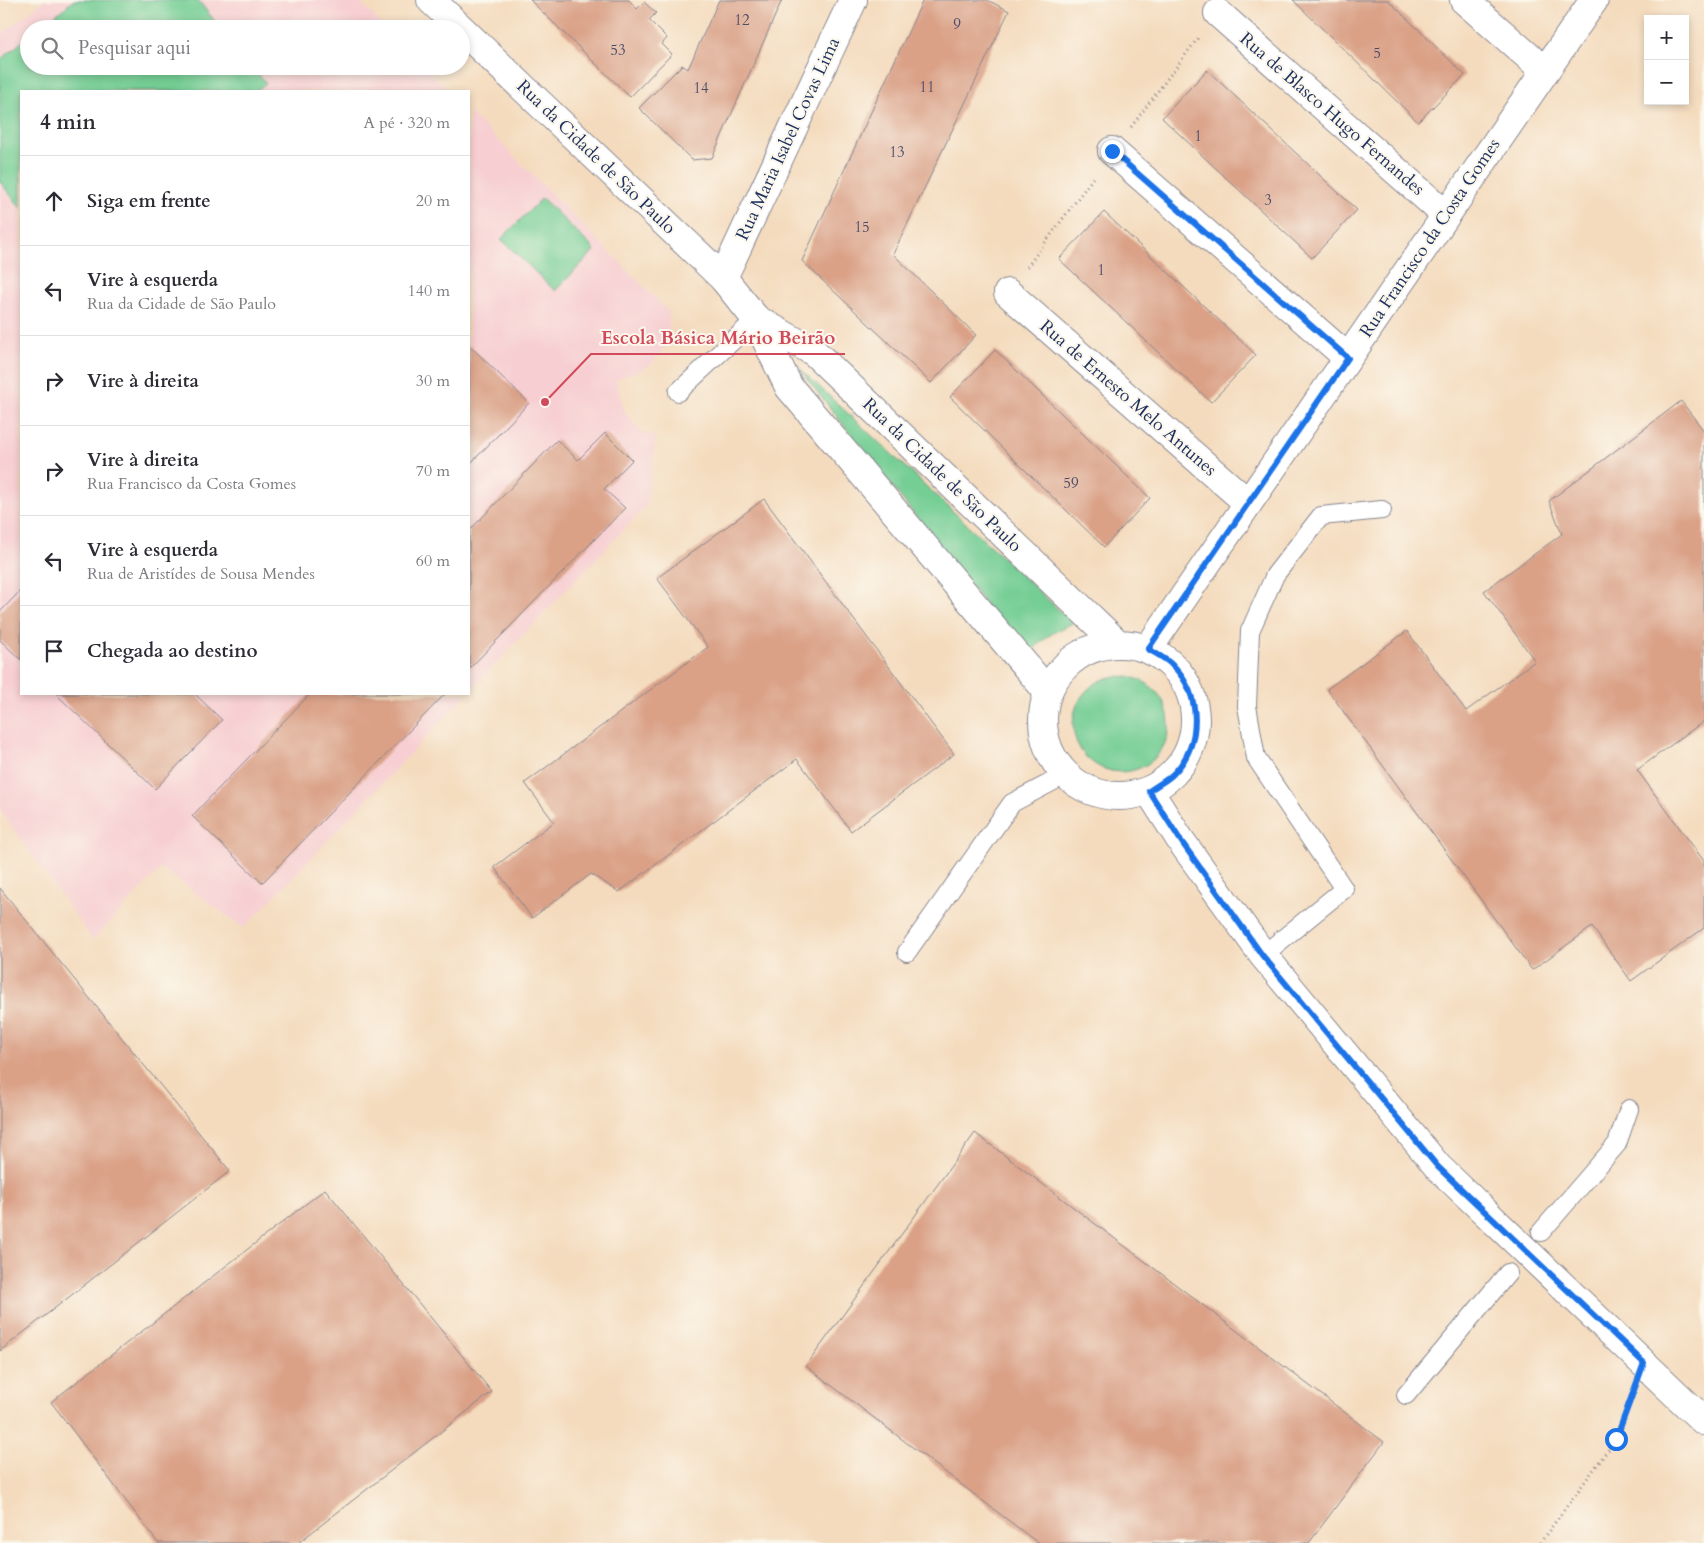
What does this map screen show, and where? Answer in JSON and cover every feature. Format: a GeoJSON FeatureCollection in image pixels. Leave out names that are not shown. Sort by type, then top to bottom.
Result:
{"type":"FeatureCollection","features":[{"type":"Feature","properties":{"kind":"street","name":"Rua da Cidade de São Paulo"},"geometry":{"type":"LineString","coordinates":[[431,0],[452,20]]}},
{"type":"Feature","properties":{"kind":"street","name":"Rua Maria Isabel Covas Lima"},"geometry":{"type":"LineString","coordinates":[[723,278],[853,0]]}},
{"type":"Feature","properties":{"kind":"street"},"geometry":{"type":"LineString","coordinates":[[1464,0],[1545,71]]}},
{"type":"Feature","properties":{"kind":"street","name":"Rua Francisco da Costa Gomes"},"geometry":{"type":"LineString","coordinates":[[1148,649],[1594,0]]}},
{"type":"Feature","properties":{"kind":"street","name":"Rua de Blasco Hugo Fernandes"},"geometry":{"type":"LineString","coordinates":[[1218,13],[1446,215]]}},
{"type":"Feature","properties":{"kind":"street","name":"Rua da Cidade de São Paulo"},"geometry":{"type":"LineString","coordinates":[[470,37],[723,278],[756,318],[789,387],[1048,692]]}},
{"type":"Feature","properties":{"kind":"street"},"geometry":{"type":"LineString","coordinates":[[1112,151],[1348,358]]}},
{"type":"Feature","properties":{"kind":"street","name":"Rua de Ernesto Melo Antunes"},"geometry":{"type":"LineString","coordinates":[[1008,293],[1248,504]]}},
{"type":"Feature","properties":{"kind":"street","name":"Rua da Cidade de São Paulo"},"geometry":{"type":"LineString","coordinates":[[756,318],[814,352],[1118,644]]}},
{"type":"Feature","properties":{"kind":"street"},"geometry":{"type":"LineString","coordinates":[[1118,644],[1148,649],[1173,665],[1190,690],[1196,719],[1190,749],[1174,774],[1149,791],[1120,797],[1090,792],[1065,775],[1048,751],[1042,721],[1048,692],[1064,666],[1089,650],[1118,644]]}},
{"type":"Feature","properties":{"kind":"street"},"geometry":{"type":"LineString","coordinates":[[1149,791],[1181,841],[1262,955],[1438,1167],[1704,1421]]}},
{"type":"Feature","properties":{"kind":"lane"},"geometry":{"type":"LineString","coordinates":[[678,392],[756,318]]}},
{"type":"Feature","properties":{"kind":"lane"},"geometry":{"type":"LineString","coordinates":[[1262,955],[1344,889],[1256,758],[1247,706],[1250,632],[1275,575],[1321,516],[1382,510]]}},
{"type":"Feature","properties":{"kind":"lane"},"geometry":{"type":"LineString","coordinates":[[907,952],[1012,803],[1065,775]]}},
{"type":"Feature","properties":{"kind":"lane"},"geometry":{"type":"LineString","coordinates":[[1541,1232],[1617,1144],[1629,1109]]}},
{"type":"Feature","properties":{"kind":"lane"},"geometry":{"type":"LineString","coordinates":[[1406,1395],[1508,1273]]}},
{"type":"Feature","properties":{"kind":"path"},"geometry":{"type":"LineString","coordinates":[[1540,1543],[1616,1439],[1644,1363]]}},
{"type":"Feature","properties":{"kind":"shaded area"},"geometry":{"type":"Polygon","coordinates":[[[45,0],[358,0],[377,20],[20,20],[20,75],[433,75],[448,90],[20,90],[20,695],[466,695],[244,928],[161,868],[93,940],[0,810],[0,35],[45,0]]]}},
{"type":"Feature","properties":{"kind":"shaded area"},"geometry":{"type":"Polygon","coordinates":[[[470,112],[668,311],[671,339],[651,365],[616,379],[624,412],[642,433],[656,436],[646,506],[470,691],[470,112]]]}},
{"type":"Feature","properties":{"kind":"green space"},"geometry":{"type":"Polygon","coordinates":[[[74,0],[198,0],[214,20],[49,20],[74,0]]]}},
{"type":"Feature","properties":{"kind":"green space"},"geometry":{"type":"Polygon","coordinates":[[[20,43],[20,75],[259,75],[266,83],[257,90],[20,90],[20,207],[0,182],[0,60],[20,43]]]}},
{"type":"Feature","properties":{"kind":"green space"},"geometry":{"type":"Polygon","coordinates":[[[542,198],[595,250],[555,291],[501,239],[542,198]]]}},
{"type":"Feature","properties":{"kind":"green space"},"geometry":{"type":"Polygon","coordinates":[[[797,366],[1073,623],[1048,637],[1027,657],[797,366]]]}},
{"type":"Feature","properties":{"kind":"green space"},"geometry":{"type":"Polygon","coordinates":[[[1121,676],[1139,680],[1155,690],[1165,706],[1169,724],[1165,742],[1155,758],[1139,768],[1121,772],[1103,768],[1087,758],[1077,742],[1073,724],[1077,706],[1087,690],[1103,680],[1121,676]]]}},
{"type":"Feature","properties":{"kind":"building"},"geometry":{"type":"Polygon","coordinates":[[[530,0],[629,0],[637,9],[644,2],[656,13],[649,20],[667,38],[662,44],[672,54],[630,97],[530,0]]]}},
{"type":"Feature","properties":{"kind":"building"},"geometry":{"type":"Polygon","coordinates":[[[719,0],[782,0],[712,158],[692,160],[639,108],[682,65],[688,69],[719,0]]]}},
{"type":"Feature","properties":{"kind":"building"},"geometry":{"type":"Polygon","coordinates":[[[923,0],[987,0],[1009,11],[893,254],[976,335],[931,383],[802,261],[923,0]]]}},
{"type":"Feature","properties":{"kind":"building"},"geometry":{"type":"Polygon","coordinates":[[[1293,0],[1388,0],[1465,75],[1418,122],[1293,0]]]}},
{"type":"Feature","properties":{"kind":"building"},"geometry":{"type":"Polygon","coordinates":[[[1207,70],[1357,210],[1312,258],[1162,118],[1207,70]]]}},
{"type":"Feature","properties":{"kind":"building"},"geometry":{"type":"Polygon","coordinates":[[[1104,212],[1256,355],[1211,402],[1059,259],[1104,212]]]}},
{"type":"Feature","properties":{"kind":"building"},"geometry":{"type":"Polygon","coordinates":[[[470,346],[529,403],[470,464],[470,346]]]}},
{"type":"Feature","properties":{"kind":"building"},"geometry":{"type":"Polygon","coordinates":[[[995,350],[1150,498],[1104,547],[950,397],[995,350]]]}},
{"type":"Feature","properties":{"kind":"building"},"geometry":{"type":"Polygon","coordinates":[[[1681,401],[1704,431],[1704,721],[1637,770],[1704,861],[1704,928],[1631,981],[1592,927],[1532,970],[1327,689],[1407,631],[1466,711],[1535,661],[1484,591],[1562,534],[1549,501],[1681,401]]]}},
{"type":"Feature","properties":{"kind":"building"},"geometry":{"type":"Polygon","coordinates":[[[605,433],[632,460],[604,489],[625,508],[470,668],[470,530],[557,440],[578,460],[605,433]]]}},
{"type":"Feature","properties":{"kind":"building"},"geometry":{"type":"Polygon","coordinates":[[[764,499],[954,754],[851,831],[797,759],[619,892],[591,874],[532,918],[494,867],[554,822],[525,783],[708,647],[657,578],[764,499]]]}},
{"type":"Feature","properties":{"kind":"building"},"geometry":{"type":"Polygon","coordinates":[[[20,591],[20,659],[0,640],[0,612],[20,591]]]}},
{"type":"Feature","properties":{"kind":"building"},"geometry":{"type":"Polygon","coordinates":[[[57,695],[196,695],[222,720],[155,789],[57,695]]]}},
{"type":"Feature","properties":{"kind":"building"},"geometry":{"type":"Polygon","coordinates":[[[309,695],[444,695],[262,883],[192,816],[309,695]]]}},
{"type":"Feature","properties":{"kind":"building"},"geometry":{"type":"Polygon","coordinates":[[[0,888],[230,1171],[0,1351],[0,888]]]}},
{"type":"Feature","properties":{"kind":"building"},"geometry":{"type":"Polygon","coordinates":[[[975,1133],[1384,1442],[1309,1543],[1038,1543],[806,1366],[975,1133]]]}},
{"type":"Feature","properties":{"kind":"building"},"geometry":{"type":"Polygon","coordinates":[[[325,1189],[492,1392],[298,1543],[158,1543],[51,1402],[325,1189]]]}},
{"type":"Feature","properties":{"kind":"place","name":"Escola Básica Mário Beirão"},"geometry":{"type":"Point","coordinates":[545,402]}},
{"type":"Feature","properties":{"kind":"route"},"geometry":{"type":"LineString","coordinates":[[1112,151],[1348,358],[1148,649],[1173,665],[1190,690],[1196,719],[1190,749],[1174,774],[1149,791],[1181,841],[1262,955],[1438,1167],[1644,1363],[1616,1439]]}}]}
